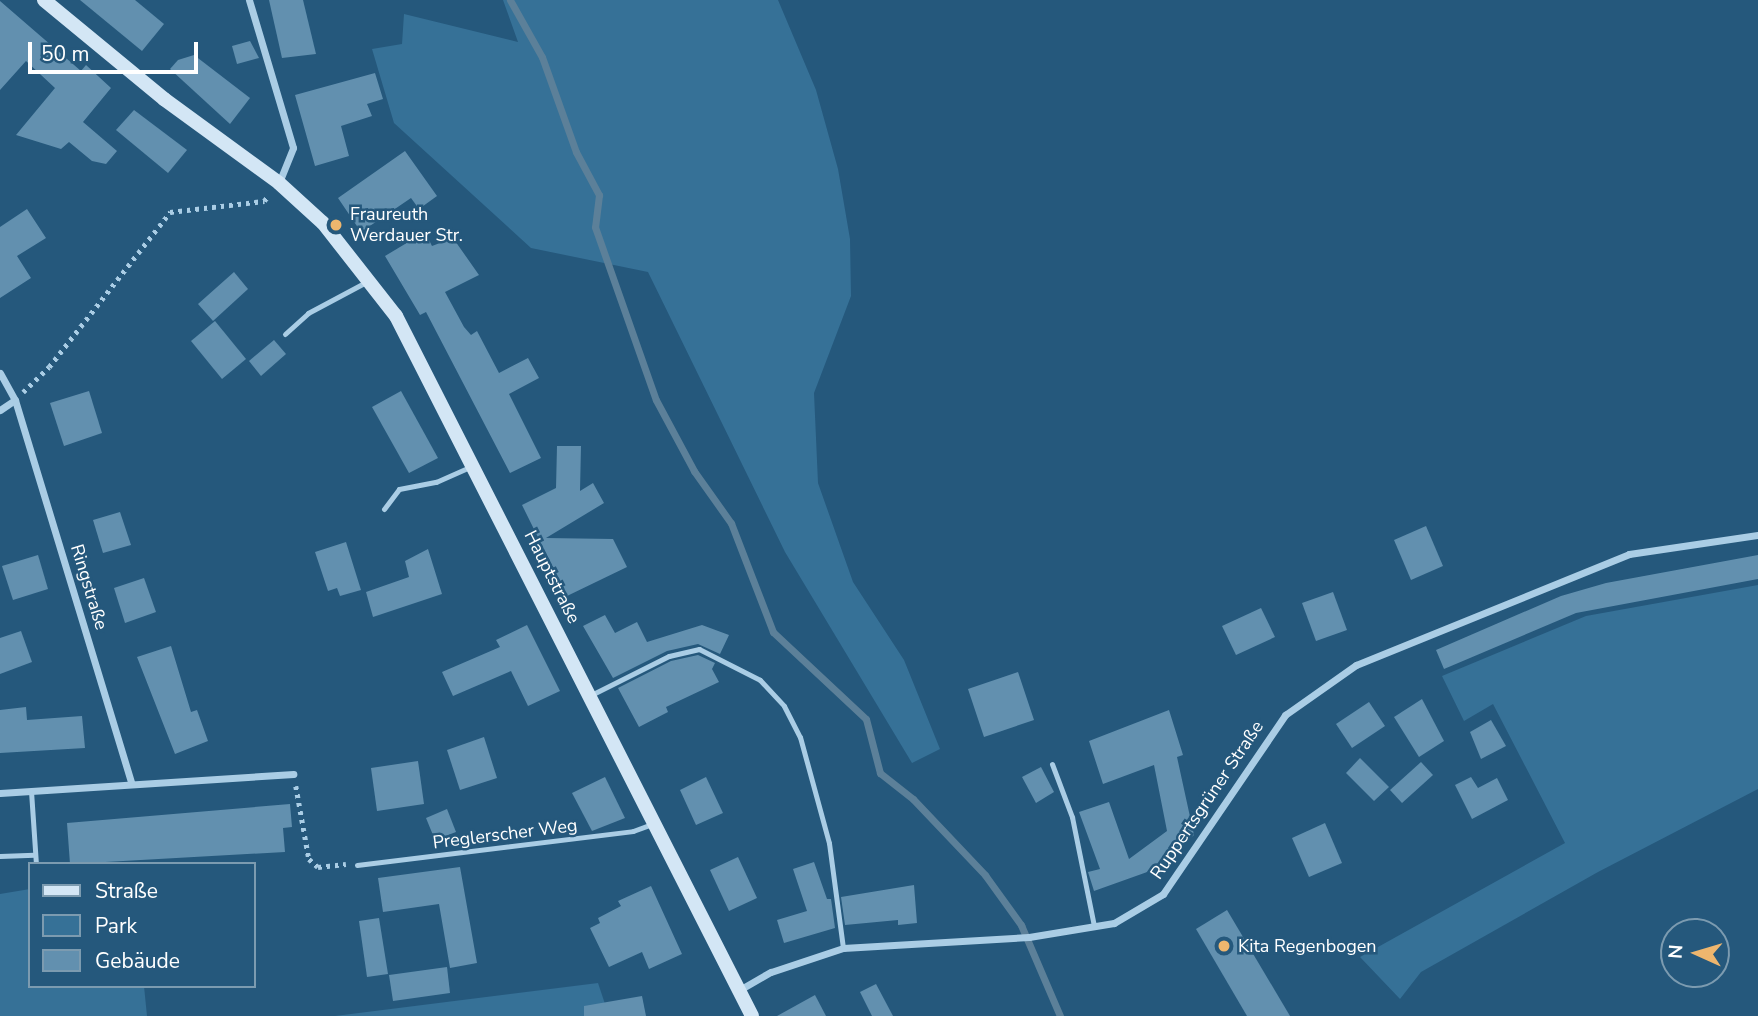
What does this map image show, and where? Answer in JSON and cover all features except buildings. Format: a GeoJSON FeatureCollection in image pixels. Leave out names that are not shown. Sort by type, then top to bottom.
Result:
{"type":"FeatureCollection","features":[{"type":"Feature","properties":{"kind":"main road","name":"Hauptstraße"},"geometry":{"type":"LineString","coordinates":[[44,0],[164,99],[279,183],[323,223],[396,316],[741,989],[752,1016]]}},
{"type":"Feature","properties":{"kind":"street"},"geometry":{"type":"LineString","coordinates":[[249,0],[293,148],[279,183]]}},
{"type":"Feature","properties":{"kind":"street","name":"Ringstraße"},"geometry":{"type":"LineString","coordinates":[[0,373],[15,400],[132,784]]}},
{"type":"Feature","properties":{"kind":"street"},"geometry":{"type":"LineString","coordinates":[[0,410],[15,400]]}},
{"type":"Feature","properties":{"kind":"street","name":"Ruppertsgrüner Straße"},"geometry":{"type":"LineString","coordinates":[[741,989],[771,972],[844,948],[1028,936],[1114,923],[1163,894],[1285,715],[1356,665],[1629,554],[1758,535]]}},
{"type":"Feature","properties":{"kind":"street"},"geometry":{"type":"LineString","coordinates":[[0,793],[293,774]]}},
{"type":"Feature","properties":{"kind":"lane"},"geometry":{"type":"LineString","coordinates":[[285,334],[308,313],[368,281]]}},
{"type":"Feature","properties":{"kind":"lane"},"geometry":{"type":"LineString","coordinates":[[384,509],[399,489],[436,482],[472,465]]}},
{"type":"Feature","properties":{"kind":"lane"},"geometry":{"type":"LineString","coordinates":[[591,695],[669,656],[699,649],[761,680],[783,706],[800,737],[829,843],[844,948]]}},
{"type":"Feature","properties":{"kind":"lane"},"geometry":{"type":"LineString","coordinates":[[1052,764],[1072,817],[1094,926]]}},
{"type":"Feature","properties":{"kind":"lane"},"geometry":{"type":"LineString","coordinates":[[31,791],[36,862]]}},
{"type":"Feature","properties":{"kind":"lane","name":"Preglerscher Weg"},"geometry":{"type":"LineString","coordinates":[[357,865],[634,831],[655,822]]}},
{"type":"Feature","properties":{"kind":"lane"},"geometry":{"type":"LineString","coordinates":[[0,856],[34,855]]}},
{"type":"Feature","properties":{"kind":"path"},"geometry":{"type":"LineString","coordinates":[[15,400],[50,368],[170,212],[264,201],[279,183]]}},
{"type":"Feature","properties":{"kind":"path"},"geometry":{"type":"LineString","coordinates":[[293,774],[309,859],[318,867],[357,865]]}},
{"type":"Feature","properties":{"kind":"green space"},"geometry":{"type":"Polygon","coordinates":[[[503,0],[778,0],[816,90],[838,169],[850,239],[851,296],[814,393],[818,483],[853,582],[904,660],[940,749],[912,763],[785,552],[648,272],[531,248],[394,123],[372,49],[402,44],[404,14],[518,42],[503,0]]]}},
{"type":"Feature","properties":{"kind":"green space"},"geometry":{"type":"Polygon","coordinates":[[[1758,585],[1758,789],[1598,872],[1421,972],[1400,999],[1360,957],[1565,843],[1493,704],[1464,721],[1442,676],[1586,616],[1758,585]]]}},
{"type":"Feature","properties":{"kind":"green space"},"geometry":{"type":"Polygon","coordinates":[[[28,889],[28,988],[144,988],[147,1016],[0,1016],[0,894],[28,889]]]}},
{"type":"Feature","properties":{"kind":"green space"},"geometry":{"type":"Polygon","coordinates":[[[598,983],[609,1016],[335,1016],[598,983]]]}},
{"type":"Feature","properties":{"kind":"waterway"},"geometry":{"type":"LineString","coordinates":[[510,0],[542,57],[576,152],[599,195],[595,227],[656,400],[694,471],[731,523],[773,632],[866,719],[880,773],[913,799],[985,875],[1021,925],[1060,1016]]}},
{"type":"Feature","properties":{"kind":"place","name":"Fraureuth Werdauer Str."},"geometry":{"type":"Point","coordinates":[336,225]}},
{"type":"Feature","properties":{"kind":"place","name":"Kita Regenbogen"},"geometry":{"type":"Point","coordinates":[1224,946]}}]}
